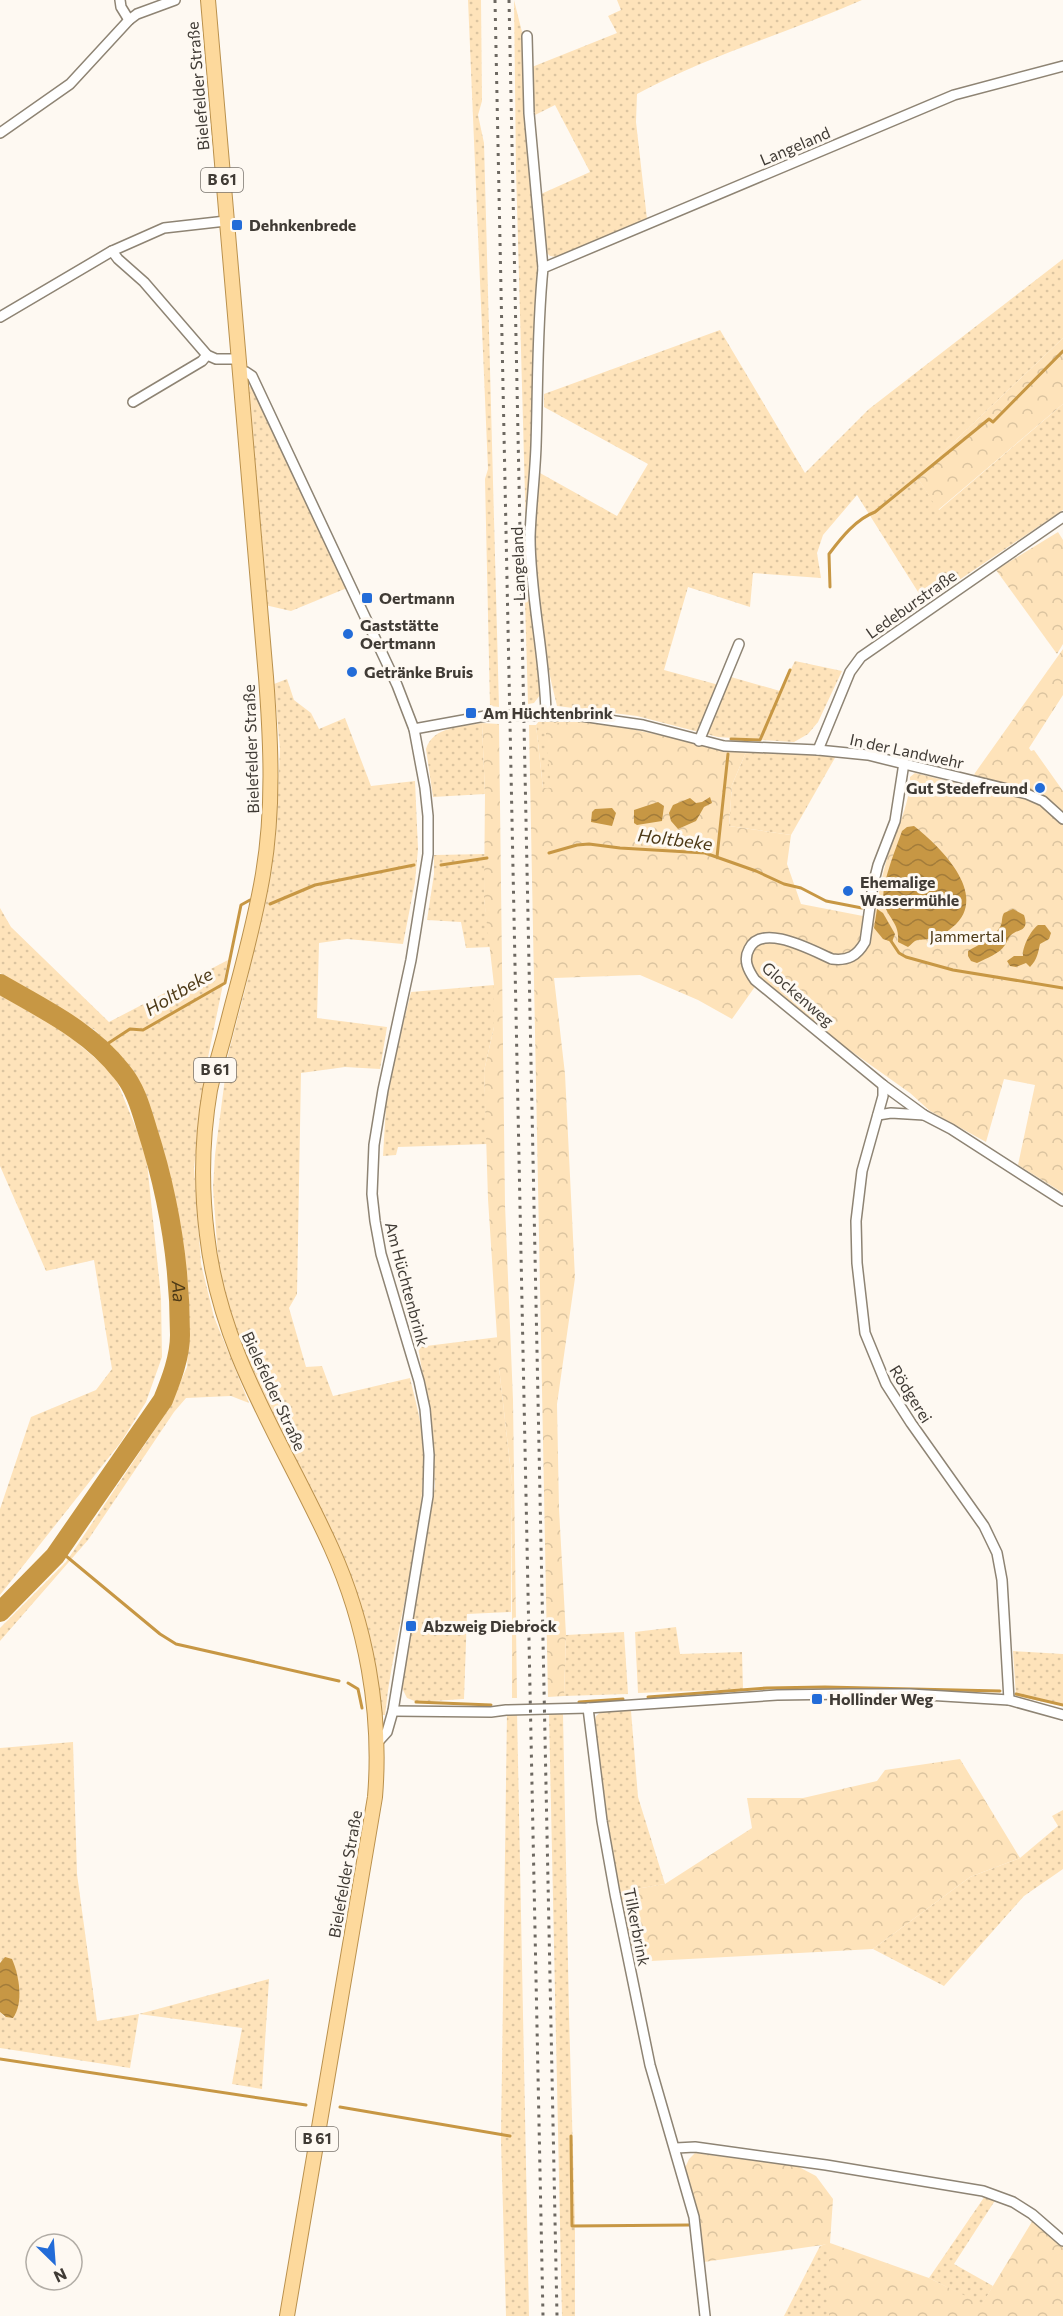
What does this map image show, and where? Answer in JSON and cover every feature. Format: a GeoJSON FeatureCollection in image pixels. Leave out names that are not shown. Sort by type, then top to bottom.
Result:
{"type":"FeatureCollection","features":[{"type":"Feature","properties":{"kind":"main road","name":"Bielefelder Straße"},"geometry":{"type":"LineString","coordinates":[[208,0],[272,776],[267,846],[257,908],[210,1088],[203,1159],[207,1236],[219,1302],[235,1350],[332,1548],[351,1597],[366,1652],[377,1743],[375,1797],[287,2316]]}},
{"type":"Feature","properties":{"kind":"street"},"geometry":{"type":"LineString","coordinates":[[120,0],[129,20]]}},
{"type":"Feature","properties":{"kind":"street"},"geometry":{"type":"LineString","coordinates":[[0,133],[70,84],[129,20],[137,14],[175,0]]}},
{"type":"Feature","properties":{"kind":"street","name":"Langeland"},"geometry":{"type":"LineString","coordinates":[[526,36],[529,113],[543,268],[539,312],[536,444],[530,537],[535,610],[546,692],[546,714]]}},
{"type":"Feature","properties":{"kind":"street","name":"Langeland"},"geometry":{"type":"LineString","coordinates":[[543,268],[954,95],[1063,66]]}},
{"type":"Feature","properties":{"kind":"street"},"geometry":{"type":"LineString","coordinates":[[0,317],[112,251],[174,226],[226,221]]}},
{"type":"Feature","properties":{"kind":"street"},"geometry":{"type":"LineString","coordinates":[[112,251],[144,282],[207,355],[238,365]]}},
{"type":"Feature","properties":{"kind":"street"},"geometry":{"type":"LineString","coordinates":[[133,402],[207,355]]}},
{"type":"Feature","properties":{"kind":"street","name":"Am Hüchtenbrink"},"geometry":{"type":"LineString","coordinates":[[238,365],[252,376],[397,685],[414,729],[428,816],[428,854],[423,898],[383,1090],[372,1171],[375,1221],[390,1287],[425,1409],[429,1455],[428,1496],[393,1711],[387,1732],[377,1743]]}},
{"type":"Feature","properties":{"kind":"street","name":"Ledeburstraße"},"geometry":{"type":"LineString","coordinates":[[818,750],[850,672],[861,657],[1063,517]]}},
{"type":"Feature","properties":{"kind":"street"},"geometry":{"type":"LineString","coordinates":[[699,741],[739,644]]}},
{"type":"Feature","properties":{"kind":"street","name":"In der Landwehr"},"geometry":{"type":"LineString","coordinates":[[414,729],[491,714],[597,717],[643,725],[699,741],[747,748],[818,750],[868,755],[1027,794],[1043,801],[1063,819]]}},
{"type":"Feature","properties":{"kind":"street","name":"Glockenweg"},"geometry":{"type":"LineString","coordinates":[[904,764],[894,821],[878,865],[865,942],[862,948],[852,957],[840,960],[832,959],[780,938],[769,937],[751,945],[746,958],[747,966],[755,980],[883,1085],[924,1115],[960,1134],[1063,1201]]}},
{"type":"Feature","properties":{"kind":"street","name":"Rödgerei"},"geometry":{"type":"LineString","coordinates":[[883,1085],[883,1096],[862,1171],[856,1221],[858,1274],[865,1333],[877,1368],[897,1403],[984,1526],[994,1546],[1002,1580],[1009,1700]]}},
{"type":"Feature","properties":{"kind":"street","name":"Glockenweg"},"geometry":{"type":"LineString","coordinates":[[878,1115],[891,1113],[924,1115]]}},
{"type":"Feature","properties":{"kind":"street"},"geometry":{"type":"LineString","coordinates":[[393,1711],[491,1712],[777,1695],[910,1694],[1009,1700],[1063,1715]]}},
{"type":"Feature","properties":{"kind":"street","name":"Tilkerbrink"},"geometry":{"type":"LineString","coordinates":[[588,1708],[602,1821],[615,1894],[650,2065],[676,2148],[694,2217],[705,2316]]}},
{"type":"Feature","properties":{"kind":"street"},"geometry":{"type":"LineString","coordinates":[[676,2148],[695,2147],[826,2165],[983,2192],[1013,2202],[1032,2214],[1063,2241]]}},
{"type":"Feature","properties":{"kind":"green space"},"geometry":{"type":"Polygon","coordinates":[[[468,0],[481,0],[482,101],[478,115],[484,143],[499,707],[490,706],[485,479],[488,469],[468,0]]]}},
{"type":"Feature","properties":{"kind":"green space"},"geometry":{"type":"Polygon","coordinates":[[[514,0],[522,32],[526,122],[539,243],[532,472],[526,531],[516,169],[514,0]]]}},
{"type":"Feature","properties":{"kind":"green space"},"geometry":{"type":"Polygon","coordinates":[[[617,0],[862,0],[720,56],[637,94],[636,122],[647,219],[556,257],[550,256],[545,251],[541,194],[590,172],[555,105],[533,116],[532,67],[617,33],[608,16],[621,10],[617,0]]]}},
{"type":"Feature","properties":{"kind":"green space"},"geometry":{"type":"Polygon","coordinates":[[[1063,259],[1063,338],[917,477],[939,510],[1063,404],[1063,510],[925,603],[857,495],[823,535],[817,553],[821,578],[753,573],[750,607],[688,587],[664,670],[719,685],[731,677],[780,691],[795,661],[842,671],[818,722],[808,734],[794,742],[718,737],[637,716],[557,706],[544,643],[534,558],[535,513],[540,473],[617,516],[648,464],[544,407],[544,394],[720,330],[805,473],[869,409],[1063,259]]]}},
{"type":"Feature","properties":{"kind":"green space"},"geometry":{"type":"Polygon","coordinates":[[[1063,338],[1063,404],[938,510],[917,477],[1063,338]]]}},
{"type":"Feature","properties":{"kind":"green space"},"geometry":{"type":"Polygon","coordinates":[[[248,386],[253,388],[347,588],[291,611],[265,605],[246,389],[248,386]]]}},
{"type":"Feature","properties":{"kind":"green space"},"geometry":{"type":"Polygon","coordinates":[[[1058,532],[1063,540],[1063,644],[1057,654],[996,570],[1058,532]]]}},
{"type":"Feature","properties":{"kind":"green space"},"geometry":{"type":"Polygon","coordinates":[[[526,550],[540,695],[534,703],[528,704],[525,599],[526,550]]]}},
{"type":"Feature","properties":{"kind":"green space","name":"Jammertal"},"geometry":{"type":"Polygon","coordinates":[[[1063,649],[1063,695],[1029,748],[1031,751],[1034,750],[1063,791],[1063,1193],[1018,1165],[1035,1085],[1004,1079],[986,1142],[930,1111],[910,1093],[820,1029],[759,981],[732,1019],[698,1000],[640,975],[554,978],[565,1074],[575,1278],[557,1404],[559,1509],[566,1635],[564,1696],[548,1697],[529,725],[536,725],[543,788],[551,788],[545,723],[584,723],[585,720],[746,752],[732,785],[729,826],[791,835],[787,864],[801,904],[863,916],[872,925],[889,851],[907,799],[910,777],[915,773],[969,786],[975,773],[1063,649]]]}},
{"type":"Feature","properties":{"kind":"green space"},"geometry":{"type":"Polygon","coordinates":[[[287,679],[294,700],[311,713],[319,729],[345,718],[371,786],[415,781],[418,849],[415,882],[403,944],[347,939],[319,943],[317,1018],[387,1027],[380,1069],[345,1067],[301,1073],[297,1294],[289,1308],[306,1367],[322,1366],[333,1396],[410,1378],[416,1403],[423,1446],[420,1513],[385,1715],[380,1715],[373,1652],[355,1590],[330,1528],[260,1393],[232,1321],[219,1272],[213,1188],[215,1155],[228,1055],[247,982],[276,834],[280,749],[274,684],[287,679]]]}},
{"type":"Feature","properties":{"kind":"green space"},"geometry":{"type":"Polygon","coordinates":[[[542,717],[585,720],[577,782],[543,788],[536,725],[542,717]]]}},
{"type":"Feature","properties":{"kind":"green space"},"geometry":{"type":"Polygon","coordinates":[[[482,723],[485,794],[433,797],[426,749],[430,741],[449,729],[482,723]]]}},
{"type":"Feature","properties":{"kind":"green space"},"geometry":{"type":"Polygon","coordinates":[[[482,723],[499,724],[505,1205],[513,1400],[517,1698],[512,1698],[512,1482],[499,1367],[488,1199],[484,1071],[494,1027],[494,985],[484,899],[485,794],[482,723]]]}},
{"type":"Feature","properties":{"kind":"green space"},"geometry":{"type":"Polygon","coordinates":[[[746,752],[836,756],[791,835],[729,826],[732,785],[746,752]]]}},
{"type":"Feature","properties":{"kind":"green space"},"geometry":{"type":"Polygon","coordinates":[[[486,854],[484,899],[491,947],[466,948],[461,922],[427,920],[434,874],[434,855],[486,854]]]}},
{"type":"Feature","properties":{"kind":"green space"},"geometry":{"type":"Polygon","coordinates":[[[0,908],[11,927],[109,1022],[228,960],[206,1067],[194,1168],[201,1264],[214,1317],[249,1403],[231,1396],[186,1398],[174,1412],[88,1540],[0,1641],[0,1628],[66,1562],[168,1410],[187,1367],[189,1322],[178,1224],[164,1152],[127,1066],[95,1030],[0,973],[0,908]]]}},
{"type":"Feature","properties":{"kind":"green space"},"geometry":{"type":"Polygon","coordinates":[[[494,985],[494,1027],[484,1071],[487,1144],[398,1147],[396,1155],[383,1156],[387,1089],[411,992],[494,985]]]}},
{"type":"Feature","properties":{"kind":"green space"},"geometry":{"type":"Polygon","coordinates":[[[0,995],[62,1030],[114,1074],[146,1153],[161,1297],[162,1357],[146,1402],[121,1442],[0,1595],[0,1509],[31,1417],[96,1390],[112,1369],[94,1260],[46,1271],[0,1166],[0,995]]]}},
{"type":"Feature","properties":{"kind":"green space"},"geometry":{"type":"Polygon","coordinates":[[[499,1337],[499,1367],[512,1482],[511,1612],[467,1614],[464,1699],[417,1702],[407,1698],[402,1688],[435,1486],[429,1411],[418,1347],[499,1337]]]}},
{"type":"Feature","properties":{"kind":"green space"},"geometry":{"type":"Polygon","coordinates":[[[676,1627],[680,1654],[742,1652],[743,1689],[638,1693],[635,1632],[676,1627]]]}},
{"type":"Feature","properties":{"kind":"green space"},"geometry":{"type":"Polygon","coordinates":[[[624,1632],[628,1694],[564,1696],[566,1635],[624,1632]]]}},
{"type":"Feature","properties":{"kind":"green space"},"geometry":{"type":"Polygon","coordinates":[[[1013,1651],[1063,1654],[1063,1706],[1016,1696],[1013,1651]]]}},
{"type":"Feature","properties":{"kind":"green space"},"geometry":{"type":"Polygon","coordinates":[[[602,1711],[631,1711],[638,1797],[665,1884],[618,1892],[594,1726],[596,1716],[602,1711]]]}},
{"type":"Feature","properties":{"kind":"green space"},"geometry":{"type":"Polygon","coordinates":[[[507,1712],[517,1712],[529,2316],[506,2316],[501,2139],[507,1712]]]}},
{"type":"Feature","properties":{"kind":"green space"},"geometry":{"type":"Polygon","coordinates":[[[549,1713],[563,1714],[575,2223],[575,2316],[562,2316],[549,1713]]]}},
{"type":"Feature","properties":{"kind":"green space"},"geometry":{"type":"Polygon","coordinates":[[[73,1742],[77,1874],[97,2021],[139,2014],[130,2068],[0,2048],[0,2012],[5,2017],[1,1960],[0,1963],[0,1748],[73,1742]]]}},
{"type":"Feature","properties":{"kind":"green space"},"geometry":{"type":"Polygon","coordinates":[[[960,1759],[1020,1858],[970,1877],[873,1949],[632,1962],[618,1892],[665,1884],[752,1828],[747,1798],[803,1798],[877,1781],[885,1770],[960,1759]]]}},
{"type":"Feature","properties":{"kind":"green space"},"geometry":{"type":"Polygon","coordinates":[[[1063,1810],[1063,1869],[1024,1896],[944,1986],[873,1949],[970,1877],[1020,1858],[1058,1826],[1052,1816],[1063,1810]]]}},
{"type":"Feature","properties":{"kind":"green space"},"geometry":{"type":"Polygon","coordinates":[[[269,1979],[262,2089],[232,2084],[242,2028],[139,2014],[269,1979]]]}},
{"type":"Feature","properties":{"kind":"green space"},"geometry":{"type":"Polygon","coordinates":[[[695,2153],[797,2166],[816,2176],[833,2199],[830,2243],[929,2278],[982,2304],[1033,2220],[1063,2245],[1063,2316],[829,2316],[829,2244],[704,2262],[685,2168],[695,2153]]]}},
{"type":"Feature","properties":{"kind":"green space"},"geometry":{"type":"Polygon","coordinates":[[[985,2196],[996,2199],[954,2264],[993,2286],[982,2305],[929,2278],[985,2196]]]}},
{"type":"Feature","properties":{"kind":"green space"},"geometry":{"type":"Polygon","coordinates":[[[829,2243],[829,2316],[784,2316],[820,2246],[829,2243]]]}},
{"type":"Feature","properties":{"kind":"water"},"geometry":{"type":"Polygon","coordinates":[[[710,797],[712,803],[704,807],[696,821],[678,829],[671,821],[669,813],[673,805],[690,798],[696,803],[710,797]]]}},
{"type":"Feature","properties":{"kind":"water"},"geometry":{"type":"Polygon","coordinates":[[[658,802],[664,806],[662,821],[637,825],[634,823],[634,810],[658,802]]]}},
{"type":"Feature","properties":{"kind":"water"},"geometry":{"type":"Polygon","coordinates":[[[612,808],[616,813],[612,826],[591,822],[592,812],[595,809],[612,808]]]}},
{"type":"Feature","properties":{"kind":"water"},"geometry":{"type":"Polygon","coordinates":[[[914,826],[937,847],[959,874],[965,889],[966,904],[962,917],[947,932],[934,938],[916,940],[908,947],[898,942],[896,926],[886,908],[883,896],[889,867],[902,831],[914,826]]]}},
{"type":"Feature","properties":{"kind":"water"},"geometry":{"type":"Polygon","coordinates":[[[877,909],[883,913],[895,934],[892,942],[883,939],[874,928],[877,909]]]}},
{"type":"Feature","properties":{"kind":"water"},"geometry":{"type":"Polygon","coordinates":[[[1013,909],[1024,915],[1024,927],[1010,936],[1005,945],[996,953],[977,963],[971,961],[968,951],[993,935],[1001,925],[1004,913],[1013,909]]]}},
{"type":"Feature","properties":{"kind":"water"},"geometry":{"type":"Polygon","coordinates":[[[1038,925],[1045,925],[1051,933],[1049,939],[1040,944],[1034,962],[1030,967],[1026,963],[1016,967],[1010,966],[1007,961],[1014,956],[1023,956],[1028,939],[1038,925]]]}},
{"type":"Feature","properties":{"kind":"water"},"geometry":{"type":"Polygon","coordinates":[[[5,1957],[12,1959],[17,1973],[19,1997],[13,2018],[6,2017],[0,2012],[0,1963],[5,1957]]]}},
{"type":"Feature","properties":{"kind":"waterway"},"geometry":{"type":"LineString","coordinates":[[830,587],[829,554],[849,530],[861,519],[875,512],[989,419],[993,422],[1063,351]]}},
{"type":"Feature","properties":{"kind":"waterway"},"geometry":{"type":"LineString","coordinates":[[731,739],[760,740],[790,670]]}},
{"type":"Feature","properties":{"kind":"waterway"},"geometry":{"type":"LineString","coordinates":[[717,857],[728,754]]}},
{"type":"Feature","properties":{"kind":"waterway","name":"Holtbeke"},"geometry":{"type":"LineString","coordinates":[[549,853],[589,844],[705,853],[756,871],[784,884],[801,888],[826,901],[862,908]]}},
{"type":"Feature","properties":{"kind":"waterway","name":"Holtbeke"},"geometry":{"type":"LineString","coordinates":[[441,865],[487,858]]}},
{"type":"Feature","properties":{"kind":"waterway","name":"Holtbeke"},"geometry":{"type":"LineString","coordinates":[[270,904],[315,885],[414,865]]}},
{"type":"Feature","properties":{"kind":"waterway","name":"Holtbeke"},"geometry":{"type":"LineString","coordinates":[[101,1048],[130,1029],[143,1030],[225,983],[241,905],[250,900]]}},
{"type":"Feature","properties":{"kind":"waterway","name":"Holtbeke"},"geometry":{"type":"LineString","coordinates":[[891,941],[899,953],[906,957],[953,970],[1063,988]]}},
{"type":"Feature","properties":{"kind":"waterway","name":"Aa"},"geometry":{"type":"LineString","coordinates":[[0,984],[80,1032],[109,1057],[126,1077],[134,1091],[167,1205],[178,1283],[180,1335],[177,1360],[163,1400],[55,1556],[0,1612]]}},
{"type":"Feature","properties":{"kind":"waterway"},"geometry":{"type":"LineString","coordinates":[[55,1556],[66,1556],[160,1634],[176,1644],[339,1681]]}},
{"type":"Feature","properties":{"kind":"waterway"},"geometry":{"type":"LineString","coordinates":[[348,1683],[358,1689],[362,1708]]}},
{"type":"Feature","properties":{"kind":"waterway"},"geometry":{"type":"LineString","coordinates":[[648,1697],[767,1688],[825,1687],[1000,1691]]}},
{"type":"Feature","properties":{"kind":"waterway"},"geometry":{"type":"LineString","coordinates":[[1016,1694],[1063,1705]]}},
{"type":"Feature","properties":{"kind":"waterway"},"geometry":{"type":"LineString","coordinates":[[579,1702],[623,1699]]}},
{"type":"Feature","properties":{"kind":"waterway"},"geometry":{"type":"LineString","coordinates":[[416,1702],[491,1705]]}},
{"type":"Feature","properties":{"kind":"waterway"},"geometry":{"type":"LineString","coordinates":[[0,2059],[306,2105]]}},
{"type":"Feature","properties":{"kind":"waterway"},"geometry":{"type":"LineString","coordinates":[[340,2107],[510,2136]]}},
{"type":"Feature","properties":{"kind":"waterway"},"geometry":{"type":"LineString","coordinates":[[571,2136],[572,2226],[689,2225]]}},
{"type":"Feature","properties":{"kind":"railway"},"geometry":{"type":"LineString","coordinates":[[495,0],[543,2316]]}},
{"type":"Feature","properties":{"kind":"railway"},"geometry":{"type":"LineString","coordinates":[[509,0],[557,2316]]}},
{"type":"Feature","properties":{"kind":"place","name":"Dehnkenbrede"},"geometry":{"type":"Point","coordinates":[237,225]}},
{"type":"Feature","properties":{"kind":"place","name":"Oertmann"},"geometry":{"type":"Point","coordinates":[367,598]}},
{"type":"Feature","properties":{"kind":"place","name":"Gaststätte Oertmann"},"geometry":{"type":"Point","coordinates":[348,634]}},
{"type":"Feature","properties":{"kind":"place","name":"Getränke Bruis"},"geometry":{"type":"Point","coordinates":[352,672]}},
{"type":"Feature","properties":{"kind":"place","name":"Am Hüchtenbrink"},"geometry":{"type":"Point","coordinates":[471,713]}},
{"type":"Feature","properties":{"kind":"place","name":"Gut Stedefreund"},"geometry":{"type":"Point","coordinates":[1040,788]}},
{"type":"Feature","properties":{"kind":"place","name":"Ehemalige Wassermühle"},"geometry":{"type":"Point","coordinates":[848,891]}},
{"type":"Feature","properties":{"kind":"place","name":"Abzweig Diebrock"},"geometry":{"type":"Point","coordinates":[411,1626]}},
{"type":"Feature","properties":{"kind":"place","name":"Hollinder Weg"},"geometry":{"type":"Point","coordinates":[817,1699]}}]}
